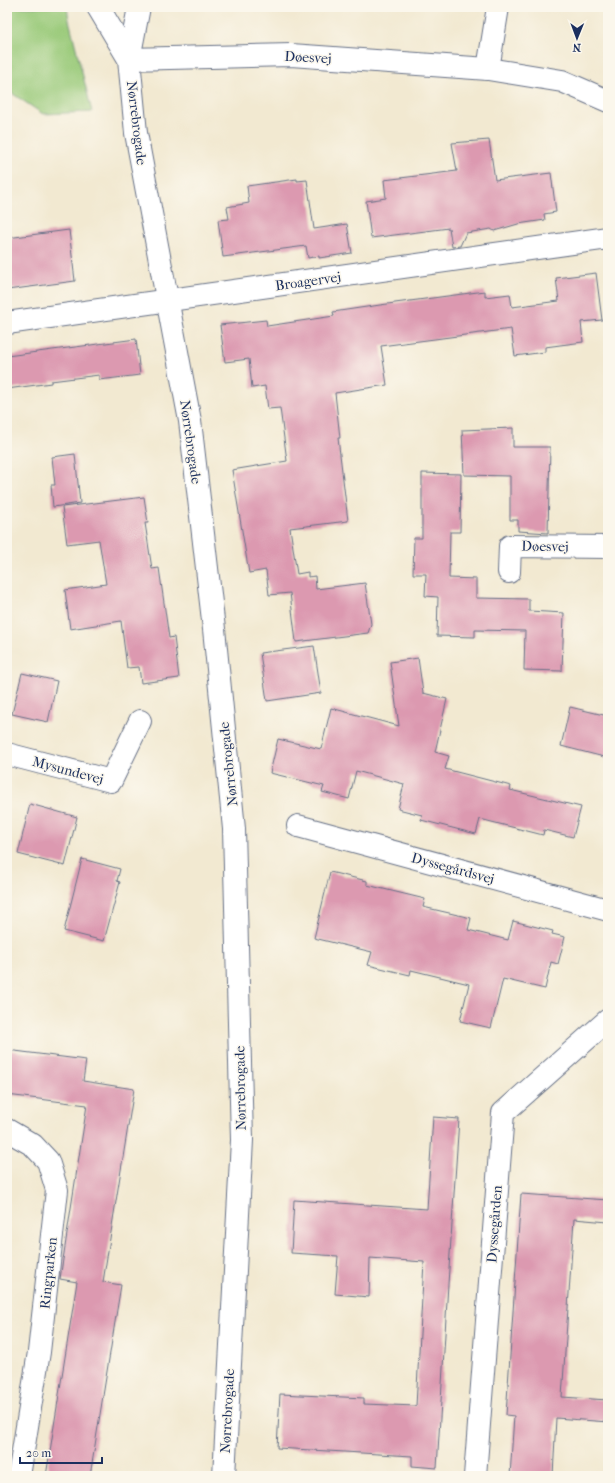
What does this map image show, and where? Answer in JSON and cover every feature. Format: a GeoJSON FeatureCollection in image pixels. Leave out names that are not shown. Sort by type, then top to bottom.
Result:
{"type":"FeatureCollection","features":[{"type":"Feature","properties":{"kind":"street","name":"Nørrebrogade"},"geometry":{"type":"LineString","coordinates":[[98,7],[129,59]]}},
{"type":"Feature","properties":{"kind":"street","name":"Nørrebrogade"},"geometry":{"type":"LineString","coordinates":[[139,7],[129,59],[136,134],[190,421],[214,629],[234,829],[242,1140],[224,1476]]}},
{"type":"Feature","properties":{"kind":"street"},"geometry":{"type":"LineString","coordinates":[[488,69],[498,7]]}},
{"type":"Feature","properties":{"kind":"street","name":"Døesvej"},"geometry":{"type":"LineString","coordinates":[[129,59],[196,56],[291,56],[488,69],[562,81],[608,101]]}},
{"type":"Feature","properties":{"kind":"street","name":"Broagervej"},"geometry":{"type":"LineString","coordinates":[[7,323],[608,238]]}},
{"type":"Feature","properties":{"kind":"street","name":"Døesvej"},"geometry":{"type":"LineString","coordinates":[[509,572],[510,546],[608,547]]}},
{"type":"Feature","properties":{"kind":"street","name":"Mysundevej"},"geometry":{"type":"LineString","coordinates":[[7,754],[111,781],[140,721]]}},
{"type":"Feature","properties":{"kind":"street","name":"Dyssegårdsvej"},"geometry":{"type":"LineString","coordinates":[[298,826],[608,910]]}},
{"type":"Feature","properties":{"kind":"street","name":"Dyssegården"},"geometry":{"type":"LineString","coordinates":[[475,1476],[503,1113],[608,1020]]}},
{"type":"Feature","properties":{"kind":"street","name":"Ringparken"},"geometry":{"type":"LineString","coordinates":[[7,1130],[33,1144],[48,1161],[57,1190],[40,1352],[16,1433],[19,1476]]}},
{"type":"Feature","properties":{"kind":"green space"},"geometry":{"type":"Polygon","coordinates":[[[7,7],[67,7],[92,112],[43,114],[7,90],[7,7]]]}},
{"type":"Feature","properties":{"kind":"building"},"geometry":{"type":"Polygon","coordinates":[[[489,140],[495,180],[551,173],[556,212],[544,214],[545,220],[518,224],[494,231],[491,229],[466,233],[460,246],[452,247],[449,228],[371,238],[366,201],[386,198],[384,180],[457,171],[452,143],[489,140]]]}},
{"type":"Feature","properties":{"kind":"building"},"geometry":{"type":"Polygon","coordinates":[[[297,179],[297,181],[307,180],[314,229],[347,224],[352,253],[319,258],[319,256],[308,258],[306,246],[223,257],[218,220],[229,219],[227,207],[249,203],[247,186],[297,179]]]}},
{"type":"Feature","properties":{"kind":"building"},"geometry":{"type":"Polygon","coordinates":[[[69,230],[75,281],[7,290],[7,238],[69,230]]]}},
{"type":"Feature","properties":{"kind":"building"},"geometry":{"type":"Polygon","coordinates":[[[596,273],[602,320],[581,322],[583,342],[545,347],[545,352],[515,356],[511,329],[381,346],[387,385],[335,393],[340,438],[338,438],[348,521],[290,528],[297,574],[308,572],[308,577],[315,576],[316,589],[365,583],[371,624],[368,633],[296,642],[290,593],[269,595],[266,570],[249,573],[232,470],[287,461],[280,408],[268,409],[265,386],[252,388],[249,359],[225,362],[220,325],[266,320],[267,326],[334,316],[333,312],[485,291],[485,297],[510,294],[512,307],[559,301],[556,278],[596,273]]]}},
{"type":"Feature","properties":{"kind":"building"},"geometry":{"type":"Polygon","coordinates":[[[136,339],[140,375],[99,380],[99,375],[51,381],[51,383],[7,389],[7,356],[136,339]]]}},
{"type":"Feature","properties":{"kind":"building"},"geometry":{"type":"Polygon","coordinates":[[[513,428],[513,447],[550,447],[548,533],[518,531],[518,520],[510,520],[510,476],[464,475],[462,430],[513,428]]]}},
{"type":"Feature","properties":{"kind":"building"},"geometry":{"type":"Polygon","coordinates":[[[75,454],[80,503],[53,507],[51,485],[55,485],[52,457],[75,454]]]}},
{"type":"Feature","properties":{"kind":"building"},"geometry":{"type":"Polygon","coordinates":[[[422,473],[461,474],[460,532],[450,532],[449,578],[476,579],[476,598],[529,599],[529,611],[564,613],[562,671],[524,670],[525,631],[475,630],[475,637],[437,636],[438,597],[425,596],[426,574],[413,574],[414,538],[422,538],[422,473]]]}},
{"type":"Feature","properties":{"kind":"building"},"geometry":{"type":"Polygon","coordinates":[[[144,497],[148,523],[145,523],[152,569],[159,568],[169,638],[174,637],[179,678],[141,683],[139,667],[127,668],[121,621],[70,629],[65,590],[106,584],[99,540],[67,544],[62,507],[144,497]]]}},
{"type":"Feature","properties":{"kind":"building"},"geometry":{"type":"Polygon","coordinates":[[[314,646],[321,693],[267,701],[260,653],[314,646]]]}},
{"type":"Feature","properties":{"kind":"building"},"geometry":{"type":"Polygon","coordinates":[[[418,658],[423,693],[447,699],[435,752],[449,756],[445,769],[511,786],[510,790],[581,807],[573,837],[544,830],[543,835],[480,819],[476,834],[421,820],[422,815],[398,809],[404,784],[356,771],[349,799],[322,792],[324,786],[270,773],[278,739],[321,749],[331,708],[399,726],[390,662],[418,658]]]}},
{"type":"Feature","properties":{"kind":"building"},"geometry":{"type":"Polygon","coordinates":[[[22,673],[57,681],[48,722],[12,714],[22,673]]]}},
{"type":"Feature","properties":{"kind":"building"},"geometry":{"type":"Polygon","coordinates":[[[570,707],[608,716],[608,758],[561,746],[570,707]]]}},
{"type":"Feature","properties":{"kind":"building"},"geometry":{"type":"Polygon","coordinates":[[[30,804],[77,817],[65,866],[18,854],[30,804]]]}},
{"type":"Feature","properties":{"kind":"building"},"geometry":{"type":"Polygon","coordinates":[[[82,859],[120,869],[117,881],[120,882],[104,941],[64,931],[82,859]]]}},
{"type":"Feature","properties":{"kind":"building"},"geometry":{"type":"Polygon","coordinates":[[[330,872],[367,881],[367,885],[425,899],[423,907],[471,918],[468,930],[508,940],[513,921],[553,931],[552,934],[565,937],[558,964],[551,962],[545,989],[503,979],[491,1028],[460,1021],[469,984],[411,970],[410,975],[368,965],[372,952],[314,938],[330,872]]]}},
{"type":"Feature","properties":{"kind":"building"},"geometry":{"type":"Polygon","coordinates":[[[7,1050],[86,1060],[83,1081],[134,1089],[103,1282],[121,1285],[90,1476],[46,1476],[77,1282],[60,1279],[87,1105],[7,1095],[7,1050]]]}},
{"type":"Feature","properties":{"kind":"building"},"geometry":{"type":"Polygon","coordinates":[[[433,1117],[459,1119],[437,1468],[412,1466],[412,1456],[277,1448],[280,1394],[364,1398],[364,1404],[416,1406],[424,1262],[370,1258],[369,1297],[335,1294],[338,1256],[291,1253],[294,1200],[427,1209],[433,1117]]]}},
{"type":"Feature","properties":{"kind":"building"},"geometry":{"type":"Polygon","coordinates":[[[521,1194],[608,1200],[608,1222],[574,1219],[562,1397],[608,1400],[608,1422],[556,1418],[553,1476],[510,1476],[514,1416],[506,1415],[521,1194]]]}}]}
